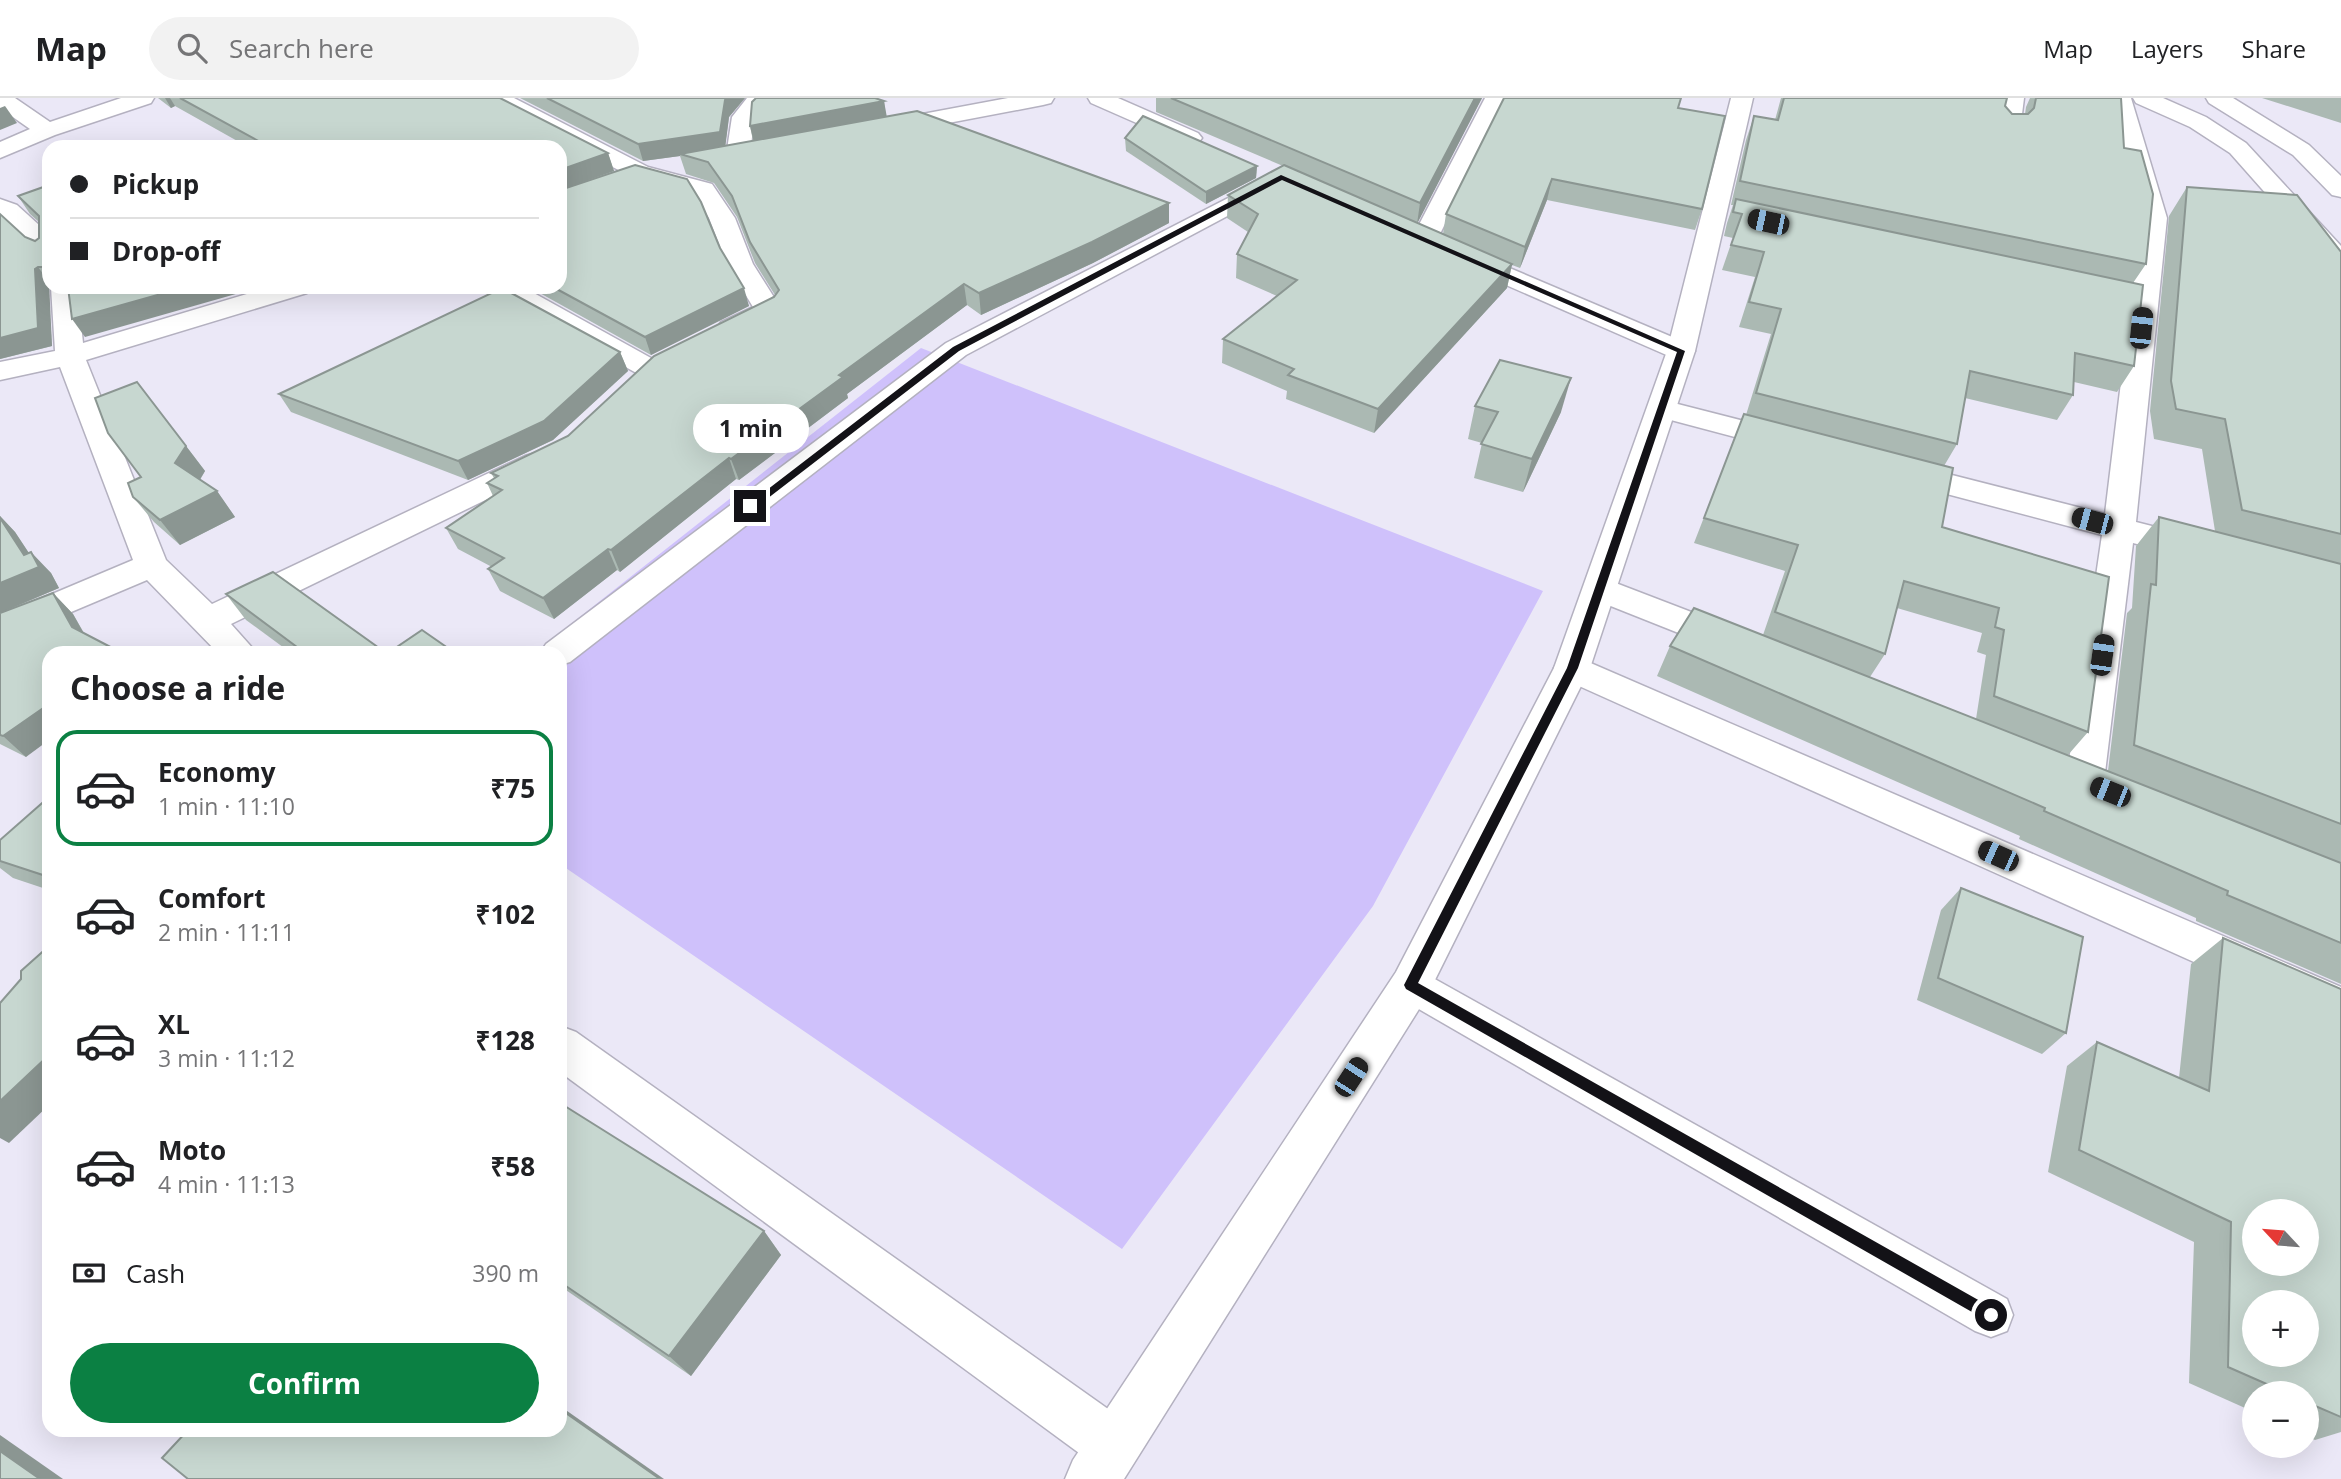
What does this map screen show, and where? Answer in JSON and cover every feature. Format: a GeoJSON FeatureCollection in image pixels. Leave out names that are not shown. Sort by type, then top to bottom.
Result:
{"type":"FeatureCollection","features":[{"type":"Feature","properties":{"kind":"street"},"geometry":{"type":"LineString","coordinates":[[0,98],[47,130]]}},
{"type":"Feature","properties":{"kind":"street"},"geometry":{"type":"LineString","coordinates":[[0,151],[47,130],[143,98]]}},
{"type":"Feature","properties":{"kind":"street"},"geometry":{"type":"LineString","coordinates":[[502,98],[505,102],[640,172],[703,188],[722,218],[740,264],[768,310],[709,339]]}},
{"type":"Feature","properties":{"kind":"street"},"geometry":{"type":"LineString","coordinates":[[738,156],[743,117],[759,98]]}},
{"type":"Feature","properties":{"kind":"street"},"geometry":{"type":"LineString","coordinates":[[857,133],[1042,98]]}},
{"type":"Feature","properties":{"kind":"street"},"geometry":{"type":"LineString","coordinates":[[1099,98],[1208,146]]}},
{"type":"Feature","properties":{"kind":"street"},"geometry":{"type":"LineString","coordinates":[[1424,240],[1496,98]]}},
{"type":"Feature","properties":{"kind":"street"},"geometry":{"type":"LineString","coordinates":[[567,1051],[1102,1462],[1411,985],[1572,668],[1727,214],[1742,98]]}},
{"type":"Feature","properties":{"kind":"street"},"geometry":{"type":"LineString","coordinates":[[2008,130],[2013,98]]}},
{"type":"Feature","properties":{"kind":"street"},"geometry":{"type":"LineString","coordinates":[[2046,766],[2098,787],[2119,528],[2131,300],[2154,218],[2120,98]]}},
{"type":"Feature","properties":{"kind":"street"},"geometry":{"type":"LineString","coordinates":[[2144,98],[2198,122],[2238,148],[2341,262]]}},
{"type":"Feature","properties":{"kind":"street"},"geometry":{"type":"LineString","coordinates":[[2217,98],[2301,150],[2341,190]]}},
{"type":"Feature","properties":{"kind":"street"},"geometry":{"type":"LineString","coordinates":[[2238,148],[2301,150],[2341,157]]}},
{"type":"Feature","properties":{"kind":"street"},"geometry":{"type":"LineString","coordinates":[[713,160],[764,151]]}},
{"type":"Feature","properties":{"kind":"street"},"geometry":{"type":"LineString","coordinates":[[606,184],[640,172],[689,164]]}},
{"type":"Feature","properties":{"kind":"street"},"geometry":{"type":"LineString","coordinates":[[567,646],[956,349],[1287,180],[1257,167]]}},
{"type":"Feature","properties":{"kind":"street"},"geometry":{"type":"LineString","coordinates":[[0,206],[8,210],[42,242]]}},
{"type":"Feature","properties":{"kind":"street"},"geometry":{"type":"LineString","coordinates":[[1401,229],[1681,351]]}},
{"type":"Feature","properties":{"kind":"street"},"geometry":{"type":"LineString","coordinates":[[65,294],[70,356],[152,565],[232,646]]}},
{"type":"Feature","properties":{"kind":"street"},"geometry":{"type":"LineString","coordinates":[[0,371],[70,356],[275,294]]}},
{"type":"Feature","properties":{"kind":"street"},"geometry":{"type":"LineString","coordinates":[[515,294],[652,371]]}},
{"type":"Feature","properties":{"kind":"street"},"geometry":{"type":"LineString","coordinates":[[1662,409],[1810,448]]}},
{"type":"Feature","properties":{"kind":"street"},"geometry":{"type":"LineString","coordinates":[[207,621],[565,449]]}},
{"type":"Feature","properties":{"kind":"street"},"geometry":{"type":"LineString","coordinates":[[1877,465],[2224,556]]}},
{"type":"Feature","properties":{"kind":"street"},"geometry":{"type":"LineString","coordinates":[[0,630],[152,565]]}},
{"type":"Feature","properties":{"kind":"street"},"geometry":{"type":"LineString","coordinates":[[1600,589],[1766,655]]}},
{"type":"Feature","properties":{"kind":"street"},"geometry":{"type":"LineString","coordinates":[[1572,668],[2341,1008]]}},
{"type":"Feature","properties":{"kind":"lane"},"geometry":{"type":"LineString","coordinates":[[1411,985],[1991,1315]]}},
{"type":"Feature","properties":{"kind":"shaded area"},"geometry":{"type":"Polygon","coordinates":[[[921,348],[1543,591],[1373,906],[1122,1249],[567,869],[567,646],[543,646],[921,348]]]}},
{"type":"Feature","properties":{"kind":"building"},"geometry":{"type":"Polygon","coordinates":[[[180,98],[500,98],[608,153],[567,168],[567,140],[257,140],[180,98]]]}},
{"type":"Feature","properties":{"kind":"building"},"geometry":{"type":"Polygon","coordinates":[[[547,98],[726,98],[720,132],[638,144],[547,98]]]}},
{"type":"Feature","properties":{"kind":"building"},"geometry":{"type":"Polygon","coordinates":[[[756,98],[875,98],[884,101],[750,126],[752,102],[756,98]]]}},
{"type":"Feature","properties":{"kind":"building"},"geometry":{"type":"Polygon","coordinates":[[[1171,98],[1475,98],[1420,203],[1171,98]]]}},
{"type":"Feature","properties":{"kind":"building"},"geometry":{"type":"Polygon","coordinates":[[[1504,98],[1681,98],[1678,108],[1725,116],[1702,209],[1552,179],[1525,247],[1446,214],[1504,98]]]}},
{"type":"Feature","properties":{"kind":"building"},"geometry":{"type":"Polygon","coordinates":[[[1784,98],[2007,98],[2005,106],[2012,114],[2028,114],[2034,108],[2036,98],[2121,98],[2124,148],[2141,151],[2153,194],[2146,264],[1740,181],[1754,116],[1778,120],[1784,98]]]}},
{"type":"Feature","properties":{"kind":"building"},"geometry":{"type":"Polygon","coordinates":[[[917,111],[1169,203],[1092,242],[979,293],[964,284],[839,375],[843,377],[729,458],[611,550],[608,549],[543,598],[488,569],[504,558],[446,528],[502,490],[487,483],[498,476],[491,473],[568,436],[654,356],[774,297],[779,290],[750,242],[732,196],[708,162],[680,154],[917,111]]]}},
{"type":"Feature","properties":{"kind":"building"},"geometry":{"type":"Polygon","coordinates":[[[1143,116],[1257,166],[1206,192],[1125,138],[1143,116]]]}},
{"type":"Feature","properties":{"kind":"building"},"geometry":{"type":"Polygon","coordinates":[[[635,165],[687,179],[701,202],[720,248],[744,288],[645,337],[566,294],[567,188],[635,165]]]}},
{"type":"Feature","properties":{"kind":"building"},"geometry":{"type":"Polygon","coordinates":[[[1284,165],[1512,264],[1378,409],[1288,375],[1294,369],[1223,339],[1297,280],[1237,254],[1258,214],[1228,195],[1284,165]]]}},
{"type":"Feature","properties":{"kind":"building"},"geometry":{"type":"Polygon","coordinates":[[[42,187],[42,267],[35,269],[38,328],[0,338],[0,214],[25,237],[35,241],[39,238],[39,216],[18,196],[42,187]]]}},
{"type":"Feature","properties":{"kind":"building"},"geometry":{"type":"Polygon","coordinates":[[[2187,187],[2297,195],[2341,252],[2341,534],[2242,510],[2225,419],[2176,409],[2171,381],[2187,187]]]}},
{"type":"Feature","properties":{"kind":"building"},"geometry":{"type":"Polygon","coordinates":[[[1736,199],[2143,285],[2134,366],[2075,353],[2073,395],[1970,371],[1957,444],[1756,393],[1781,309],[1749,302],[1764,252],[1731,245],[1742,214],[1733,212],[1736,199]]]}},
{"type":"Feature","properties":{"kind":"building"},"geometry":{"type":"Polygon","coordinates":[[[69,294],[161,294],[72,319],[69,294]]]}},
{"type":"Feature","properties":{"kind":"building"},"geometry":{"type":"Polygon","coordinates":[[[489,294],[513,294],[620,352],[544,421],[458,461],[279,394],[489,294]]]}},
{"type":"Feature","properties":{"kind":"building"},"geometry":{"type":"Polygon","coordinates":[[[1500,360],[1571,378],[1532,459],[1481,444],[1498,412],[1475,406],[1500,360]]]}},
{"type":"Feature","properties":{"kind":"building"},"geometry":{"type":"Polygon","coordinates":[[[137,382],[186,446],[175,463],[217,491],[160,520],[133,497],[128,483],[141,477],[108,433],[95,398],[137,382]]]}},
{"type":"Feature","properties":{"kind":"building"},"geometry":{"type":"Polygon","coordinates":[[[1744,414],[1953,468],[1942,527],[2109,577],[2088,732],[1994,696],[2004,630],[1995,627],[1999,608],[1904,581],[1885,654],[1775,612],[1798,545],[1704,518],[1744,414]]]}},
{"type":"Feature","properties":{"kind":"building"},"geometry":{"type":"Polygon","coordinates":[[[2159,517],[2341,564],[2341,824],[2134,745],[2151,584],[2156,585],[2159,517]]]}},
{"type":"Feature","properties":{"kind":"building"},"geometry":{"type":"Polygon","coordinates":[[[0,518],[24,555],[31,552],[39,567],[0,583],[0,518]]]}},
{"type":"Feature","properties":{"kind":"building"},"geometry":{"type":"Polygon","coordinates":[[[273,572],[376,646],[296,646],[226,594],[273,572]]]}},
{"type":"Feature","properties":{"kind":"building"},"geometry":{"type":"Polygon","coordinates":[[[53,593],[72,627],[109,646],[42,646],[42,709],[3,736],[0,735],[0,613],[53,593]]]}},
{"type":"Feature","properties":{"kind":"building"},"geometry":{"type":"Polygon","coordinates":[[[1694,608],[2341,863],[2341,943],[2227,895],[2228,891],[2044,811],[2045,808],[1670,646],[1694,608]]]}},
{"type":"Feature","properties":{"kind":"building"},"geometry":{"type":"Polygon","coordinates":[[[422,630],[445,646],[398,646],[422,630]]]}},
{"type":"Feature","properties":{"kind":"building"},"geometry":{"type":"Polygon","coordinates":[[[42,803],[42,875],[0,861],[0,840],[42,803]]]}},
{"type":"Feature","properties":{"kind":"building"},"geometry":{"type":"Polygon","coordinates":[[[1961,888],[2083,937],[2066,1033],[1938,978],[1961,888]]]}},
{"type":"Feature","properties":{"kind":"building"},"geometry":{"type":"Polygon","coordinates":[[[2223,938],[2341,989],[2341,1417],[2319,1408],[2319,1381],[2260,1381],[2228,1367],[2231,1222],[2079,1150],[2097,1042],[2209,1091],[2223,938]]]}},
{"type":"Feature","properties":{"kind":"building"},"geometry":{"type":"Polygon","coordinates":[[[42,952],[42,1062],[0,1101],[0,1003],[21,979],[21,971],[42,952]]]}},
{"type":"Feature","properties":{"kind":"building"},"geometry":{"type":"Polygon","coordinates":[[[567,1107],[764,1231],[669,1356],[567,1287],[567,1107]]]}},
{"type":"Feature","properties":{"kind":"building"},"geometry":{"type":"Polygon","coordinates":[[[567,1414],[660,1479],[188,1479],[162,1458],[182,1437],[567,1437],[567,1414]]]}},
{"type":"Feature","properties":{"kind":"building"},"geometry":{"type":"Polygon","coordinates":[[[0,1451],[40,1479],[0,1479],[0,1451]]]}},
{"type":"Feature","properties":{"kind":"route"},"geometry":{"type":"LineString","coordinates":[[750,506],[956,349],[1281,177],[1681,351],[1572,668],[1411,985],[1991,1315]]}}]}
